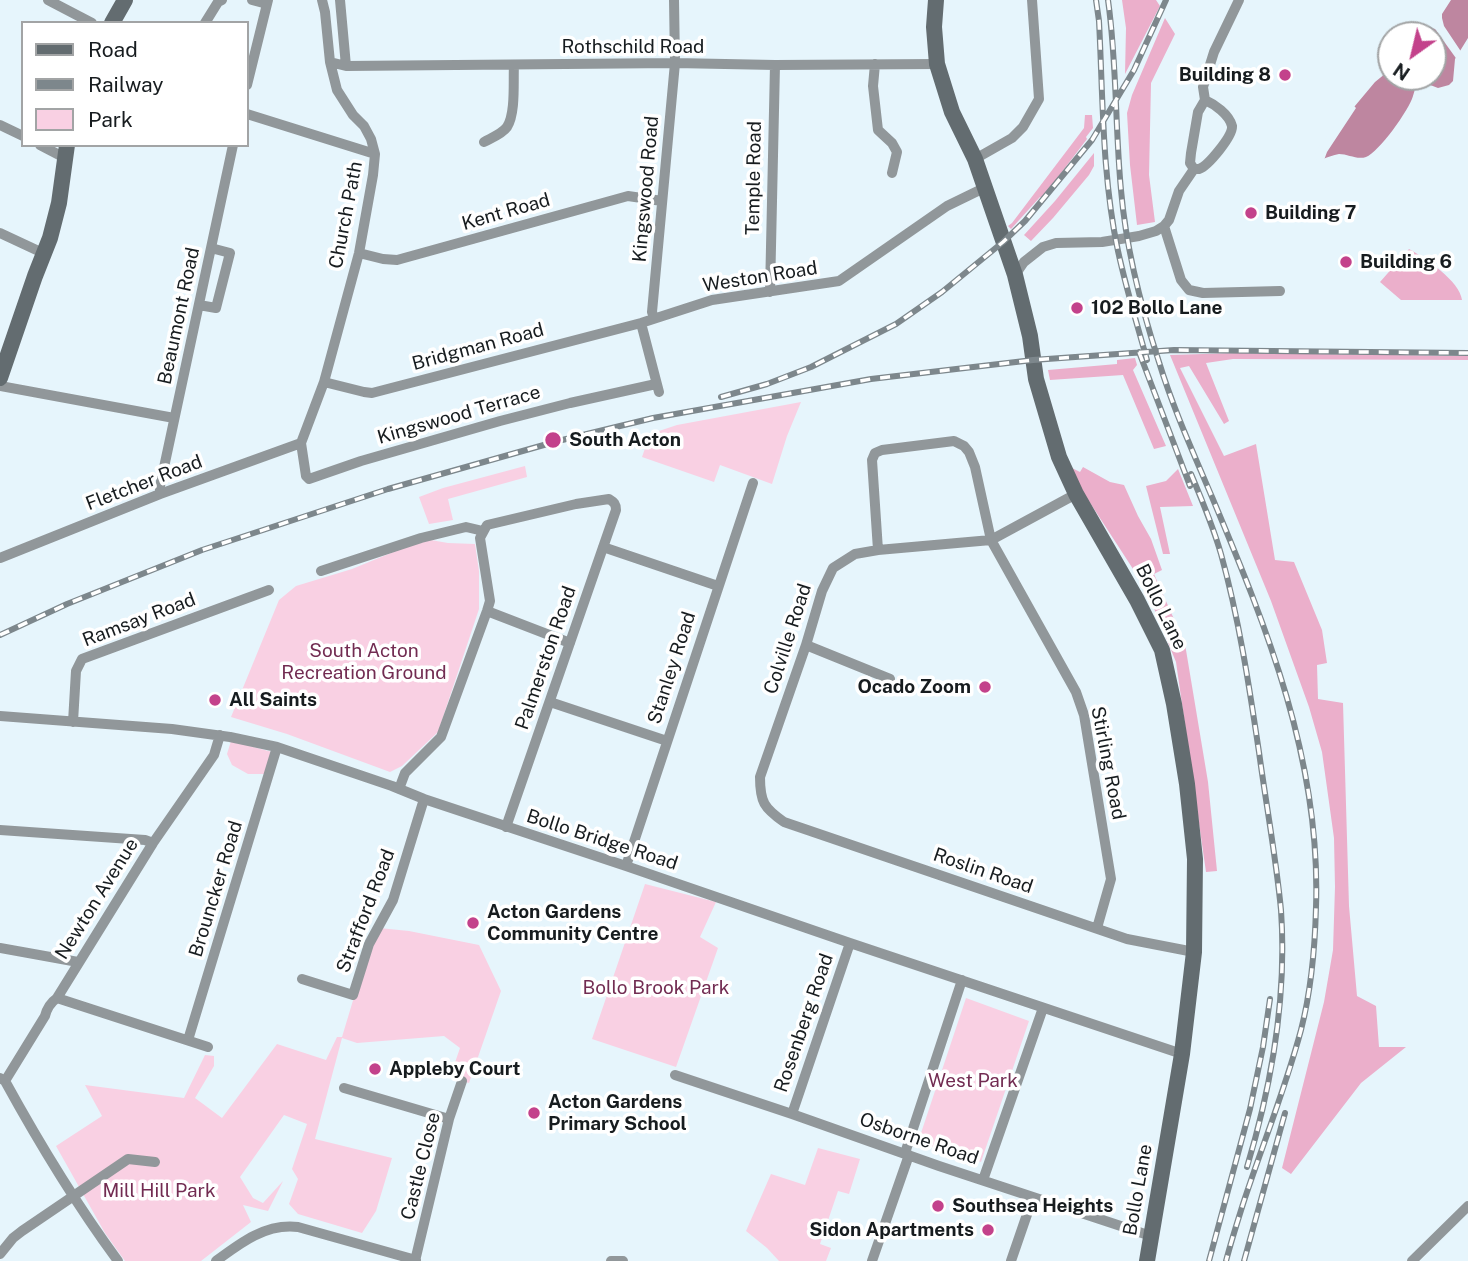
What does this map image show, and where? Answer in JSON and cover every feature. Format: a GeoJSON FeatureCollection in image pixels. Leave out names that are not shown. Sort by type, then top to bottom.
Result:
{"type":"FeatureCollection","features":[{"type":"Feature","properties":{"kind":"street"},"geometry":{"type":"LineString","coordinates":[[48,0],[88,21]]}},
{"type":"Feature","properties":{"kind":"street"},"geometry":{"type":"LineString","coordinates":[[113,21],[125,0]]}},
{"type":"Feature","properties":{"kind":"street"},"geometry":{"type":"LineString","coordinates":[[206,21],[222,0]]}},
{"type":"Feature","properties":{"kind":"street"},"geometry":{"type":"LineString","coordinates":[[248,81],[268,2],[252,0]]}},
{"type":"Feature","properties":{"kind":"street","name":"Church Path"},"geometry":{"type":"LineString","coordinates":[[301,443],[324,382],[359,253],[375,154],[364,126],[353,116],[337,90],[330,62],[322,0]]}},
{"type":"Feature","properties":{"kind":"street"},"geometry":{"type":"LineString","coordinates":[[341,0],[346,66]]}},
{"type":"Feature","properties":{"kind":"street","name":"Kingswood Road"},"geometry":{"type":"LineString","coordinates":[[654,318],[652,312],[675,63],[674,0]]}},
{"type":"Feature","properties":{"kind":"street","name":"Bollo Lane"},"geometry":{"type":"LineString","coordinates":[[936,0],[934,27],[937,64],[952,112],[986,187],[1016,275],[1030,336],[1036,379],[1059,457],[1076,494],[1137,600],[1162,650],[1174,704],[1187,784],[1195,859],[1194,952],[1182,1054],[1147,1261]]}},
{"type":"Feature","properties":{"kind":"street"},"geometry":{"type":"LineString","coordinates":[[975,159],[1013,138],[1023,127],[1039,99],[1032,0]]}},
{"type":"Feature","properties":{"kind":"street"},"geometry":{"type":"LineString","coordinates":[[1194,169],[1190,163],[1192,143],[1198,112],[1205,100],[1203,87],[1214,51],[1238,0]]}},
{"type":"Feature","properties":{"kind":"street","name":"Rothschild Road"},"geometry":{"type":"LineString","coordinates":[[330,62],[346,66],[937,64]]}},
{"type":"Feature","properties":{"kind":"street"},"geometry":{"type":"LineString","coordinates":[[875,64],[873,86],[878,130],[897,152],[892,173]]}},
{"type":"Feature","properties":{"kind":"street"},"geometry":{"type":"LineString","coordinates":[[484,142],[508,125],[512,110],[514,65]]}},
{"type":"Feature","properties":{"kind":"street","name":"Temple Road"},"geometry":{"type":"LineString","coordinates":[[769,292],[775,65]]}},
{"type":"Feature","properties":{"kind":"street"},"geometry":{"type":"LineString","coordinates":[[1016,275],[1024,262],[1044,247],[1056,243],[1098,243],[1139,236],[1164,226],[1173,212],[1179,191],[1194,169],[1208,163],[1232,130],[1223,113],[1205,100]]}},
{"type":"Feature","properties":{"kind":"street"},"geometry":{"type":"LineString","coordinates":[[248,114],[375,154]]}},
{"type":"Feature","properties":{"kind":"street"},"geometry":{"type":"LineString","coordinates":[[0,125],[21,135]]}},
{"type":"Feature","properties":{"kind":"street"},"geometry":{"type":"LineString","coordinates":[[0,378],[45,254],[59,203],[66,152],[47,147]]}},
{"type":"Feature","properties":{"kind":"street","name":"Beaumont Road"},"geometry":{"type":"LineString","coordinates":[[160,494],[233,147]]}},
{"type":"Feature","properties":{"kind":"street","name":"Weston Road"},"geometry":{"type":"LineString","coordinates":[[641,323],[712,300],[839,281],[947,206],[986,187]]}},
{"type":"Feature","properties":{"kind":"street","name":"Kent Road"},"geometry":{"type":"LineString","coordinates":[[359,253],[397,260],[628,196],[662,201]]}},
{"type":"Feature","properties":{"kind":"street"},"geometry":{"type":"LineString","coordinates":[[1164,226],[1181,280],[1189,290],[1203,293],[1280,291]]}},
{"type":"Feature","properties":{"kind":"street"},"geometry":{"type":"LineString","coordinates":[[0,233],[45,254]]}},
{"type":"Feature","properties":{"kind":"street"},"geometry":{"type":"LineString","coordinates":[[199,305],[216,308],[230,253],[211,248]]}},
{"type":"Feature","properties":{"kind":"street","name":"Bridgman Road"},"geometry":{"type":"LineString","coordinates":[[324,382],[372,393],[641,323]]}},
{"type":"Feature","properties":{"kind":"street","name":"Kingswood Terrace"},"geometry":{"type":"LineString","coordinates":[[301,443],[306,476],[309,479],[361,461],[500,421],[570,403],[657,388],[641,323]]}},
{"type":"Feature","properties":{"kind":"street"},"geometry":{"type":"LineString","coordinates":[[0,386],[174,418]]}},
{"type":"Feature","properties":{"kind":"street","name":"Stirling Road"},"geometry":{"type":"LineString","coordinates":[[878,550],[872,460],[874,453],[954,441],[964,446],[972,460],[991,540],[1064,669],[1084,715],[1111,879],[1097,928]]}},
{"type":"Feature","properties":{"kind":"street","name":"Fletcher Road"},"geometry":{"type":"LineString","coordinates":[[0,558],[160,494],[301,443]]}},
{"type":"Feature","properties":{"kind":"street","name":"Stanley Road"},"geometry":{"type":"LineString","coordinates":[[626,866],[753,483]]}},
{"type":"Feature","properties":{"kind":"street","name":"Colville Road"},"geometry":{"type":"LineString","coordinates":[[767,810],[760,791],[760,777],[806,646],[821,591],[832,568],[855,554],[991,540],[1076,494]]}},
{"type":"Feature","properties":{"kind":"street","name":"Palmerston Road"},"geometry":{"type":"LineString","coordinates":[[482,531],[487,525],[603,499],[614,501],[616,505],[506,827]]}},
{"type":"Feature","properties":{"kind":"street"},"geometry":{"type":"LineString","coordinates":[[321,571],[421,538],[466,527],[482,531],[480,538],[490,601],[487,611],[441,737],[405,772],[399,789]]}},
{"type":"Feature","properties":{"kind":"street"},"geometry":{"type":"LineString","coordinates":[[603,547],[718,586]]}},
{"type":"Feature","properties":{"kind":"street","name":"Ramsay Road"},"geometry":{"type":"LineString","coordinates":[[73,722],[76,671],[82,659],[269,590]]}},
{"type":"Feature","properties":{"kind":"street"},"geometry":{"type":"LineString","coordinates":[[487,611],[570,643]]}},
{"type":"Feature","properties":{"kind":"street"},"geometry":{"type":"LineString","coordinates":[[806,646],[890,679]]}},
{"type":"Feature","properties":{"kind":"street"},"geometry":{"type":"LineString","coordinates":[[550,702],[667,741]]}},
{"type":"Feature","properties":{"kind":"street","name":"Bollo Bridge Road"},"geometry":{"type":"LineString","coordinates":[[0,716],[172,729],[220,735],[277,747],[506,827],[1182,1054]]}},
{"type":"Feature","properties":{"kind":"street","name":"Newton Avenue"},"geometry":{"type":"LineString","coordinates":[[3,1080],[46,1016],[46,1010],[57,998],[153,843],[214,755],[220,735]]}},
{"type":"Feature","properties":{"kind":"street","name":"Brouncker Road"},"geometry":{"type":"LineString","coordinates":[[188,1040],[277,747]]}},
{"type":"Feature","properties":{"kind":"street","name":"Strafford Road"},"geometry":{"type":"LineString","coordinates":[[302,979],[353,995],[369,943],[393,900],[424,799]]}},
{"type":"Feature","properties":{"kind":"street","name":"Roslin Road"},"geometry":{"type":"LineString","coordinates":[[767,810],[784,822],[1127,939],[1194,952]]}},
{"type":"Feature","properties":{"kind":"street"},"geometry":{"type":"LineString","coordinates":[[0,830],[145,840],[153,843]]}},
{"type":"Feature","properties":{"kind":"street","name":"Rosenberg Road"},"geometry":{"type":"LineString","coordinates":[[792,1114],[850,943]]}},
{"type":"Feature","properties":{"kind":"street"},"geometry":{"type":"LineString","coordinates":[[0,948],[78,962]]}},
{"type":"Feature","properties":{"kind":"street"},"geometry":{"type":"LineString","coordinates":[[872,1261],[962,980]]}},
{"type":"Feature","properties":{"kind":"street"},"geometry":{"type":"LineString","coordinates":[[57,998],[208,1046]]}},
{"type":"Feature","properties":{"kind":"street"},"geometry":{"type":"LineString","coordinates":[[983,1181],[1043,1008]]}},
{"type":"Feature","properties":{"kind":"street","name":"Osborne Road"},"geometry":{"type":"LineString","coordinates":[[675,1075],[907,1154],[928,1165],[1151,1236]]}},
{"type":"Feature","properties":{"kind":"street"},"geometry":{"type":"LineString","coordinates":[[3,1080],[90,1223],[118,1261]]}},
{"type":"Feature","properties":{"kind":"street","name":"Castle Close"},"geometry":{"type":"LineString","coordinates":[[416,1260],[449,1119],[462,1081]]}},
{"type":"Feature","properties":{"kind":"street"},"geometry":{"type":"LineString","coordinates":[[344,1088],[449,1119]]}},
{"type":"Feature","properties":{"kind":"street"},"geometry":{"type":"LineString","coordinates":[[0,1254],[22,1231],[128,1159],[155,1162]]}},
{"type":"Feature","properties":{"kind":"street"},"geometry":{"type":"LineString","coordinates":[[1011,1261],[1033,1197]]}},
{"type":"Feature","properties":{"kind":"street"},"geometry":{"type":"LineString","coordinates":[[1412,1261],[1468,1206]]}},
{"type":"Feature","properties":{"kind":"street"},"geometry":{"type":"LineString","coordinates":[[216,1261],[263,1231],[285,1225],[416,1260]]}},
{"type":"Feature","properties":{"kind":"street"},"geometry":{"type":"LineString","coordinates":[[611,1261],[623,1261]]}},
{"type":"Feature","properties":{"kind":"green space"},"geometry":{"type":"Polygon","coordinates":[[[801,402],[772,484],[720,465],[714,482],[642,457],[650,434],[677,425],[801,402]]]}},
{"type":"Feature","properties":{"kind":"green space"},"geometry":{"type":"Polygon","coordinates":[[[525,466],[527,477],[448,499],[453,520],[429,524],[419,497],[525,466]]]}},
{"type":"Feature","properties":{"kind":"green space","name":"South Acton Recreation Ground"},"geometry":{"type":"Polygon","coordinates":[[[425,539],[475,544],[479,571],[479,609],[438,732],[402,766],[390,772],[287,734],[231,717],[279,600],[296,586],[352,569],[425,539]]]}},
{"type":"Feature","properties":{"kind":"green space"},"geometry":{"type":"Polygon","coordinates":[[[231,741],[272,752],[266,774],[248,774],[232,765],[227,754],[231,741]]]}},
{"type":"Feature","properties":{"kind":"green space","name":"Bollo Brook Park"},"geometry":{"type":"Polygon","coordinates":[[[645,884],[716,902],[700,937],[718,948],[676,1067],[592,1039],[645,884]]]}},
{"type":"Feature","properties":{"kind":"green space","name":"Mill Hill Park"},"geometry":{"type":"Polygon","coordinates":[[[379,928],[479,945],[501,991],[469,1083],[450,1077],[460,1048],[444,1036],[357,1043],[342,1038],[315,1139],[392,1158],[376,1211],[362,1233],[298,1214],[289,1204],[298,1179],[292,1169],[307,1124],[284,1115],[240,1177],[253,1198],[263,1203],[283,1181],[268,1211],[243,1205],[251,1222],[201,1261],[125,1261],[105,1233],[56,1146],[102,1116],[85,1085],[184,1098],[205,1055],[214,1056],[214,1066],[195,1098],[222,1118],[277,1044],[326,1060],[337,1037],[342,1037],[370,944],[379,928]]]}},
{"type":"Feature","properties":{"kind":"green space","name":"West Park"},"geometry":{"type":"Polygon","coordinates":[[[966,998],[1029,1021],[981,1162],[918,1142],[966,998]]]}},
{"type":"Feature","properties":{"kind":"green space"},"geometry":{"type":"Polygon","coordinates":[[[818,1148],[860,1159],[849,1194],[838,1191],[820,1244],[831,1248],[826,1261],[779,1261],[746,1231],[771,1174],[805,1185],[818,1148]]]}},
{"type":"Feature","properties":{"kind":"shaded area"},"geometry":{"type":"Polygon","coordinates":[[[1122,0],[1156,0],[1160,6],[1125,74],[1126,28],[1122,0]]]}},
{"type":"Feature","properties":{"kind":"shaded area"},"geometry":{"type":"Polygon","coordinates":[[[1448,0],[1468,0],[1468,38],[1455,59],[1453,81],[1449,85],[1447,21],[1430,21],[1448,0]]]}},
{"type":"Feature","properties":{"kind":"shaded area"},"geometry":{"type":"Polygon","coordinates":[[[1165,18],[1175,34],[1151,83],[1149,175],[1155,222],[1137,225],[1127,113],[1165,18]]]}},
{"type":"Feature","properties":{"kind":"shaded area"},"geometry":{"type":"Polygon","coordinates":[[[1377,80],[1377,91],[1414,91],[1406,111],[1372,154],[1359,158],[1339,154],[1323,159],[1339,125],[1377,80]]]}},
{"type":"Feature","properties":{"kind":"shaded area"},"geometry":{"type":"Polygon","coordinates":[[[1085,115],[1092,115],[1093,128],[1087,139],[1042,198],[1040,197],[1011,229],[1008,226],[1084,128],[1085,115]]]}},
{"type":"Feature","properties":{"kind":"shaded area"},"geometry":{"type":"Polygon","coordinates":[[[1094,153],[1094,166],[1089,175],[1031,241],[1024,235],[1094,153]]]}},
{"type":"Feature","properties":{"kind":"shaded area"},"geometry":{"type":"Polygon","coordinates":[[[1409,249],[1449,278],[1462,300],[1401,300],[1380,282],[1409,249]]]}},
{"type":"Feature","properties":{"kind":"shaded area"},"geometry":{"type":"Polygon","coordinates":[[[1236,353],[1468,356],[1468,360],[1233,359],[1206,363],[1229,421],[1224,424],[1189,366],[1180,368],[1224,456],[1256,444],[1275,560],[1294,562],[1322,630],[1327,663],[1317,665],[1318,699],[1343,703],[1349,906],[1357,996],[1376,1006],[1379,1047],[1406,1047],[1361,1083],[1291,1174],[1282,1168],[1324,1002],[1333,950],[1334,838],[1322,752],[1271,601],[1170,355],[1236,353]]]}},
{"type":"Feature","properties":{"kind":"shaded area"},"geometry":{"type":"Polygon","coordinates":[[[1135,358],[1137,365],[1133,370],[1166,446],[1154,449],[1123,375],[1050,380],[1048,370],[1117,364],[1117,360],[1135,358]]]}},
{"type":"Feature","properties":{"kind":"shaded area"},"geometry":{"type":"Polygon","coordinates":[[[1083,467],[1110,482],[1124,485],[1151,539],[1162,570],[1154,574],[1185,644],[1208,782],[1217,871],[1206,872],[1176,662],[1146,589],[1072,475],[1072,468],[1080,472],[1083,467]]]}},
{"type":"Feature","properties":{"kind":"shaded area"},"geometry":{"type":"Polygon","coordinates":[[[1178,469],[1193,506],[1160,507],[1170,554],[1163,554],[1146,486],[1166,481],[1178,469]]]}},
{"type":"Feature","properties":{"kind":"pier"},"geometry":{"type":"Polygon","coordinates":[[[1443,0],[1451,0],[1442,14],[1443,21],[1426,21],[1443,0]]]}},
{"type":"Feature","properties":{"kind":"pier"},"geometry":{"type":"Polygon","coordinates":[[[1447,30],[1462,53],[1458,61],[1447,46],[1447,30]]]}},
{"type":"Feature","properties":{"kind":"pier"},"geometry":{"type":"Polygon","coordinates":[[[1352,104],[1356,108],[1327,152],[1323,163],[1317,161],[1314,156],[1317,149],[1352,104]]]}},
{"type":"Feature","properties":{"kind":"railway"},"geometry":{"type":"LineString","coordinates":[[1096,0],[1106,166],[1113,223],[1147,360]]}},
{"type":"Feature","properties":{"kind":"railway"},"geometry":{"type":"LineString","coordinates":[[1108,0],[1121,190],[1140,299],[1171,396],[1252,596],[1286,696],[1310,800],[1315,853],[1315,938],[1301,1030],[1226,1261]]}},
{"type":"Feature","properties":{"kind":"railway"},"geometry":{"type":"LineString","coordinates":[[721,397],[767,384],[811,367],[896,324],[942,292],[1003,242],[1025,221],[1092,140],[1134,70],[1166,0]]}},
{"type":"Feature","properties":{"kind":"railway"},"geometry":{"type":"LineString","coordinates":[[0,635],[67,604],[202,550],[388,489],[558,441],[653,418],[871,379],[1033,360],[1174,350],[1468,353]]}},
{"type":"Feature","properties":{"kind":"railway"},"geometry":{"type":"LineString","coordinates":[[1139,352],[1190,486]]}},
{"type":"Feature","properties":{"kind":"railway"},"geometry":{"type":"LineString","coordinates":[[1191,474],[1218,544],[1238,628],[1274,850],[1281,910],[1282,975],[1276,1040],[1264,1104],[1247,1167]]}},
{"type":"Feature","properties":{"kind":"railway"},"geometry":{"type":"LineString","coordinates":[[1209,1261],[1250,1109],[1270,999]]}},
{"type":"Feature","properties":{"kind":"railway"},"geometry":{"type":"LineString","coordinates":[[1244,1261],[1285,1113]]}},
{"type":"Feature","properties":{"kind":"place","name":"Building 8"},"geometry":{"type":"Point","coordinates":[1285,75]}},
{"type":"Feature","properties":{"kind":"place","name":"Building 7"},"geometry":{"type":"Point","coordinates":[1251,213]}},
{"type":"Feature","properties":{"kind":"place","name":"Building 6"},"geometry":{"type":"Point","coordinates":[1346,262]}},
{"type":"Feature","properties":{"kind":"place","name":"102 Bollo Lane"},"geometry":{"type":"Point","coordinates":[1077,308]}},
{"type":"Feature","properties":{"kind":"place","name":"South Acton"},"geometry":{"type":"Point","coordinates":[553,440]}},
{"type":"Feature","properties":{"kind":"place","name":"Ocado Zoom"},"geometry":{"type":"Point","coordinates":[985,687]}},
{"type":"Feature","properties":{"kind":"place","name":"All Saints"},"geometry":{"type":"Point","coordinates":[215,700]}},
{"type":"Feature","properties":{"kind":"place","name":"Acton Gardens Community Centre"},"geometry":{"type":"Point","coordinates":[473,923]}},
{"type":"Feature","properties":{"kind":"place","name":"Appleby Court"},"geometry":{"type":"Point","coordinates":[375,1069]}},
{"type":"Feature","properties":{"kind":"place","name":"Acton Gardens Primary School"},"geometry":{"type":"Point","coordinates":[534,1113]}},
{"type":"Feature","properties":{"kind":"place","name":"Southsea Heights"},"geometry":{"type":"Point","coordinates":[938,1206]}},
{"type":"Feature","properties":{"kind":"place","name":"Sidon Apartments"},"geometry":{"type":"Point","coordinates":[988,1230]}}]}
